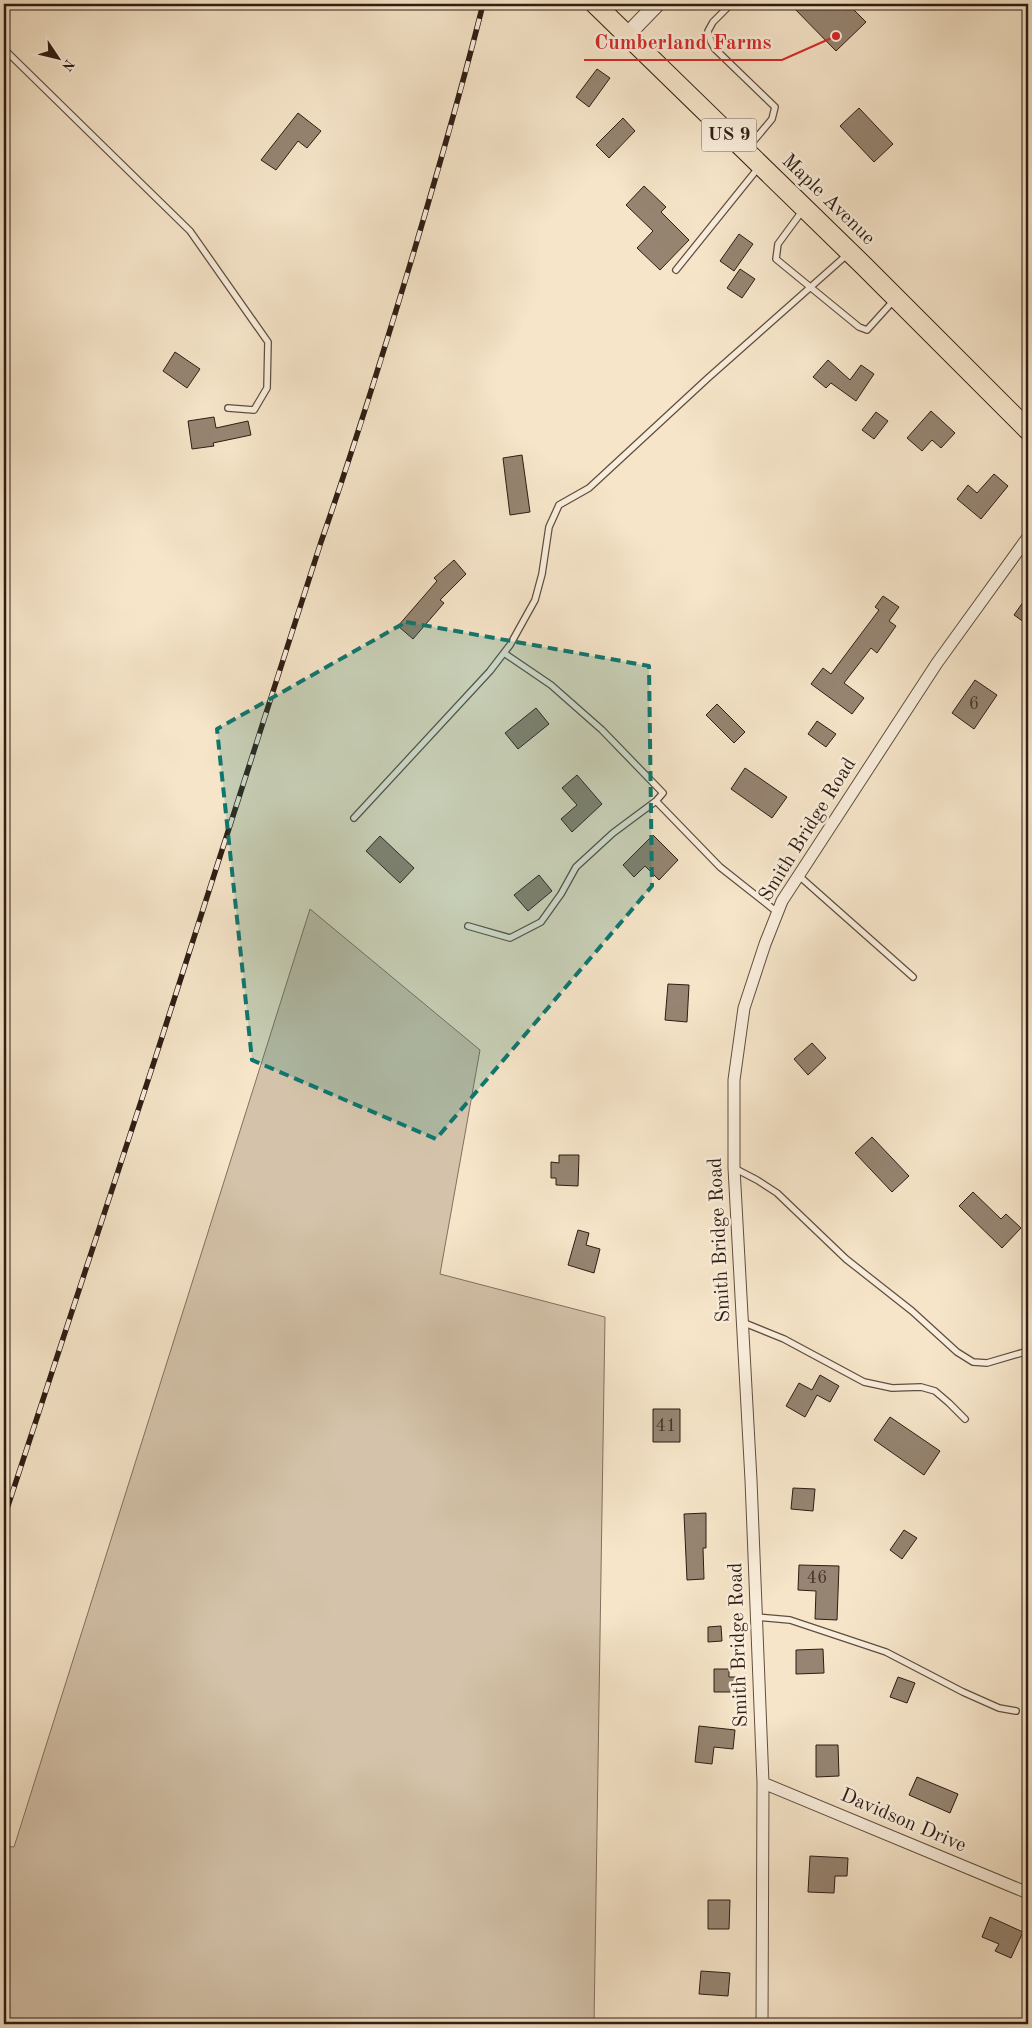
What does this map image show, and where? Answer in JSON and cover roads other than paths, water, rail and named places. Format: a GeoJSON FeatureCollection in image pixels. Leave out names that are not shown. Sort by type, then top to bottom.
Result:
{"type":"FeatureCollection","features":[{"type":"Feature","properties":{"kind":"main road","name":"Maple Avenue"},"geometry":{"type":"LineString","coordinates":[[595,4],[896,298],[1028,430]]}},
{"type":"Feature","properties":{"kind":"street"},"geometry":{"type":"LineString","coordinates":[[628,35],[657,4]]}},
{"type":"Feature","properties":{"kind":"street","name":"Smith Bridge Road"},"geometry":{"type":"LineString","coordinates":[[762,2024],[763,1783],[734,1168],[734,1080],[744,1008],[782,900],[937,664],[1028,537]]}},
{"type":"Feature","properties":{"kind":"street","name":"Davidson Drive"},"geometry":{"type":"LineString","coordinates":[[763,1783],[1028,1893]]}},
{"type":"Feature","properties":{"kind":"lane"},"geometry":{"type":"LineString","coordinates":[[731,4],[713,22],[708,32],[711,42],[715,49],[775,107],[772,119],[745,151]]}},
{"type":"Feature","properties":{"kind":"lane"},"geometry":{"type":"LineString","coordinates":[[4,49],[190,232],[268,342],[267,388],[254,410],[228,408]]}},
{"type":"Feature","properties":{"kind":"lane"},"geometry":{"type":"LineString","coordinates":[[676,270],[760,166]]}},
{"type":"Feature","properties":{"kind":"lane"},"geometry":{"type":"LineString","coordinates":[[804,209],[778,244],[776,259],[859,327],[867,330],[896,298]]}},
{"type":"Feature","properties":{"kind":"lane"},"geometry":{"type":"LineString","coordinates":[[354,818],[490,671],[504,653],[535,600],[542,574],[549,527],[559,505],[589,488],[708,378],[812,288],[849,253]]}},
{"type":"Feature","properties":{"kind":"lane"},"geometry":{"type":"LineString","coordinates":[[468,926],[510,938],[541,922],[561,894],[576,867],[613,832],[656,801],[663,793],[602,730],[551,685],[504,653]]}},
{"type":"Feature","properties":{"kind":"lane"},"geometry":{"type":"LineString","coordinates":[[656,801],[720,867],[777,912]]}},
{"type":"Feature","properties":{"kind":"lane"},"geometry":{"type":"LineString","coordinates":[[798,875],[913,977]]}},
{"type":"Feature","properties":{"kind":"lane"},"geometry":{"type":"LineString","coordinates":[[734,1168],[758,1180],[777,1193],[846,1259],[912,1312],[957,1352],[973,1362],[987,1363],[1028,1351]]}},
{"type":"Feature","properties":{"kind":"lane"},"geometry":{"type":"LineString","coordinates":[[742,1322],[784,1339],[864,1382],[892,1388],[922,1387],[935,1392],[965,1419]]}},
{"type":"Feature","properties":{"kind":"lane"},"geometry":{"type":"LineString","coordinates":[[756,1616],[790,1620],[886,1652],[963,1692],[999,1708],[1016,1711]]}},
{"type":"Feature","properties":{"kind":"railway"},"geometry":{"type":"LineString","coordinates":[[4,1518],[368,401],[440,163],[483,4]]}},
{"type":"Feature","properties":{"kind":"place","name":"Cumberland Farms"},"geometry":{"type":"Point","coordinates":[836,36]}}]}
